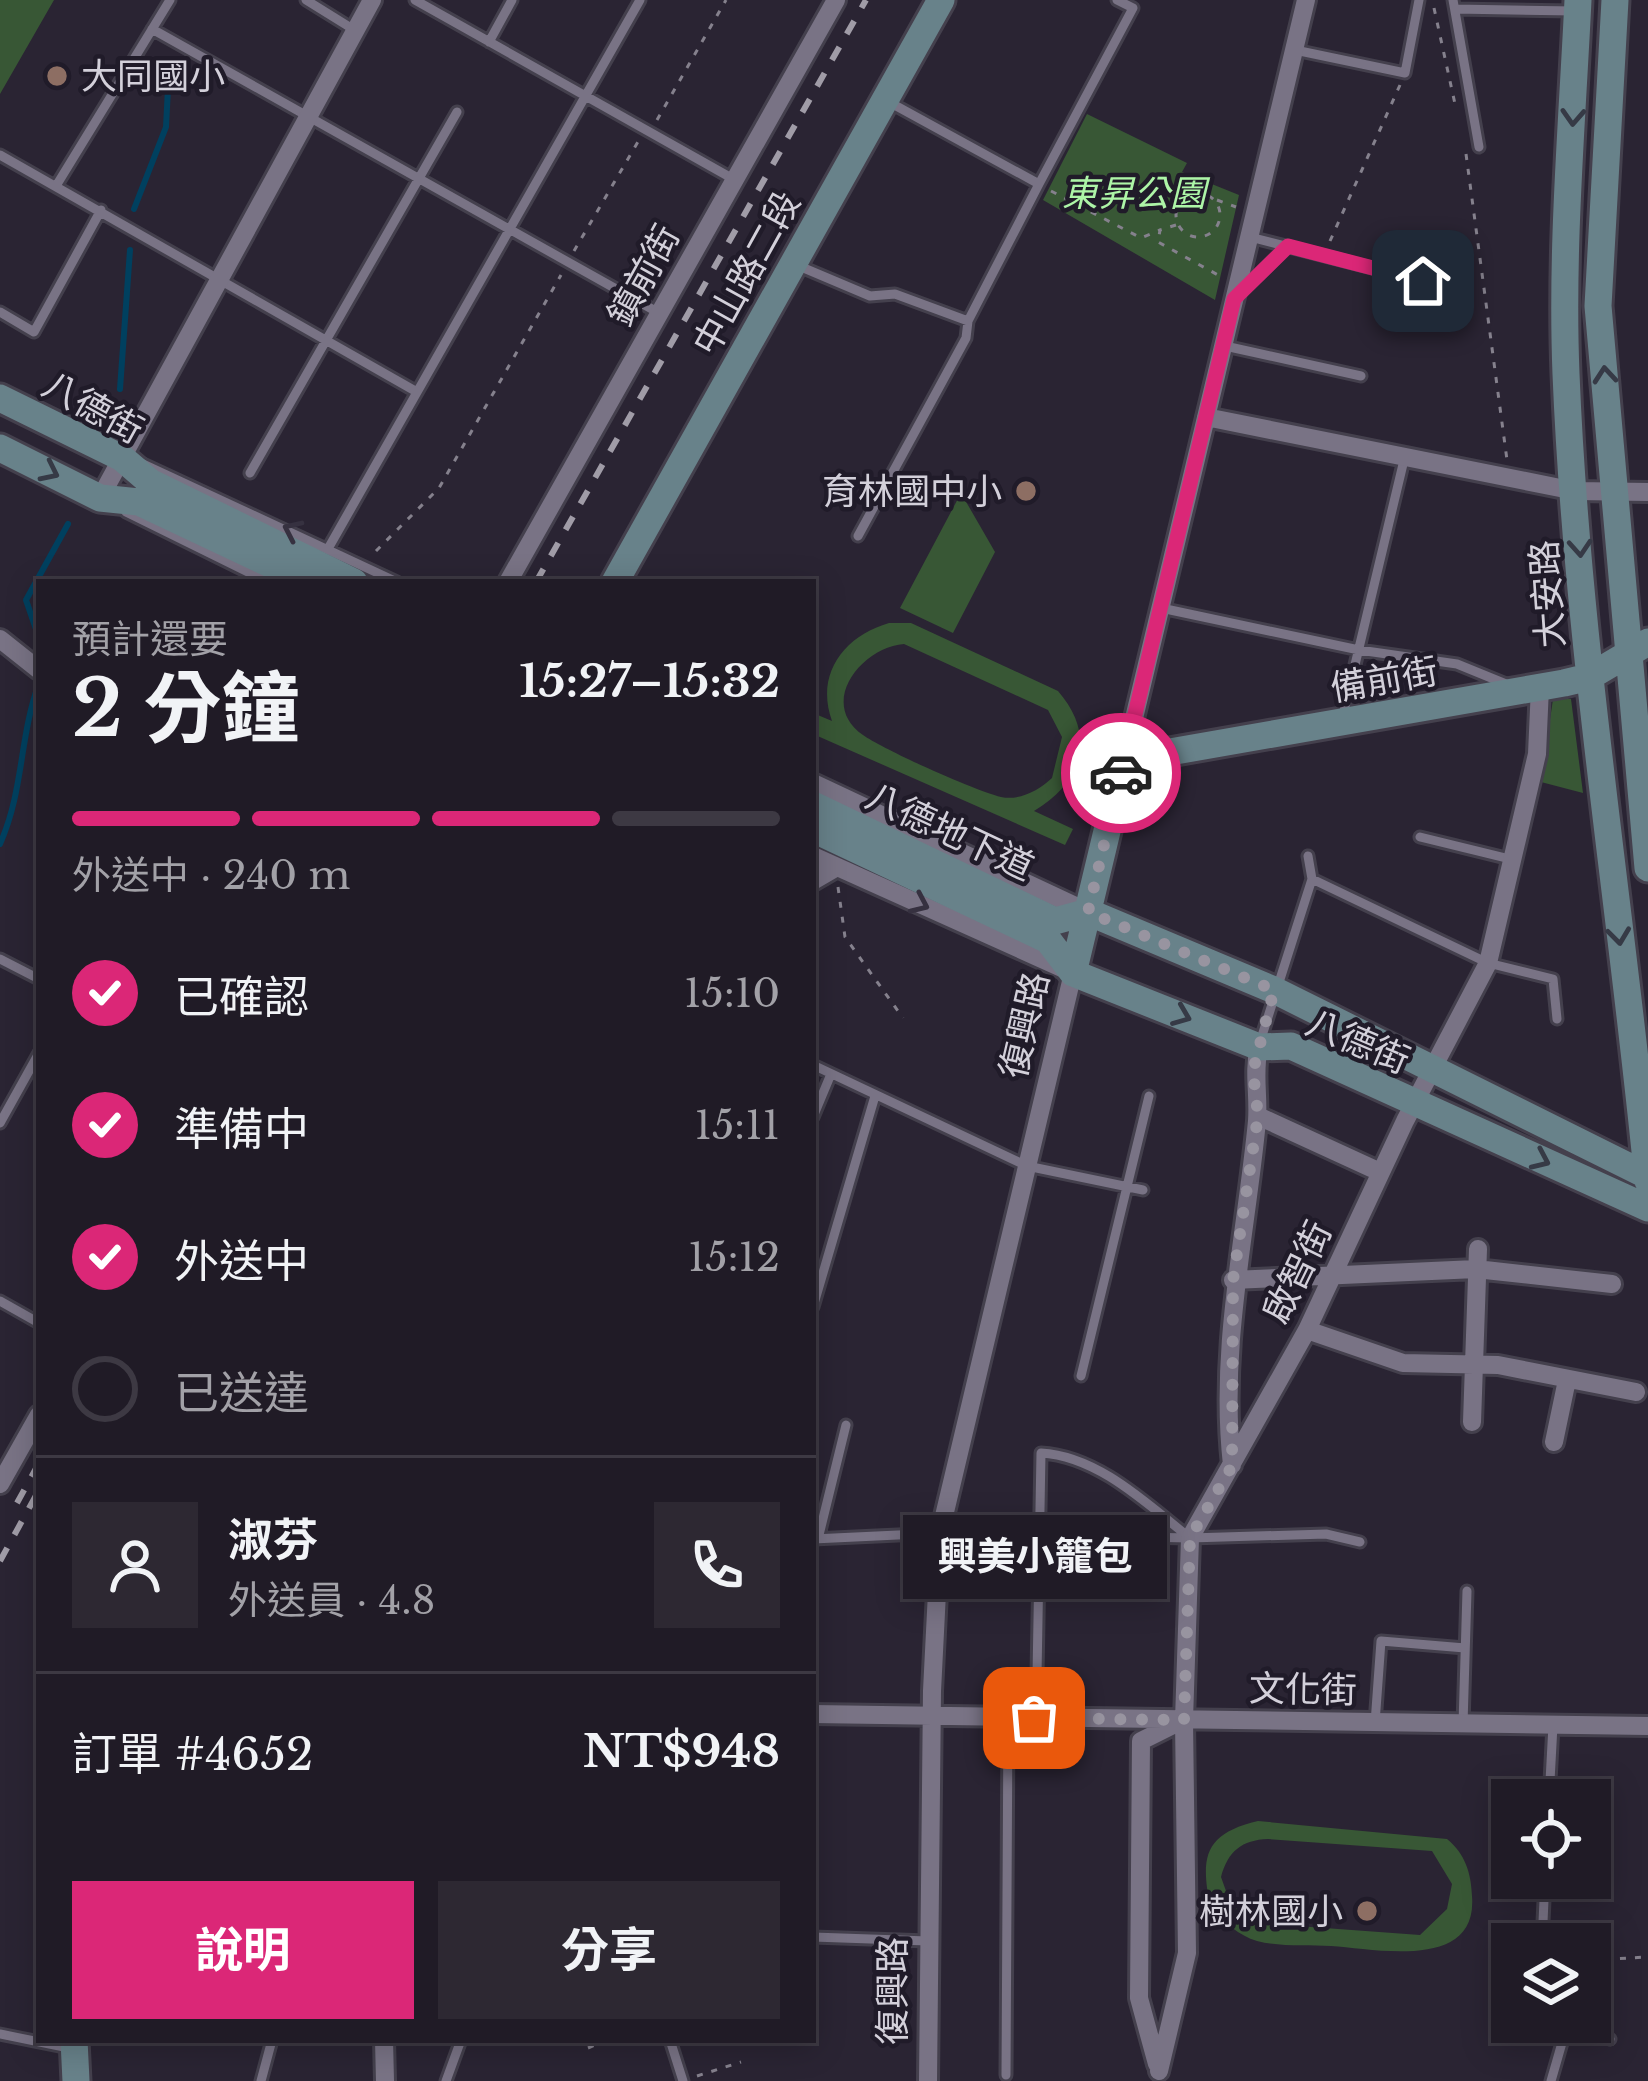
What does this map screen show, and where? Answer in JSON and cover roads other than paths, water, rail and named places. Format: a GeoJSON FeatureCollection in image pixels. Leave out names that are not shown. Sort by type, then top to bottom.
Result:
{"type":"FeatureCollection","features":[{"type":"Feature","properties":{"kind":"street"},"geometry":{"type":"LineString","coordinates":[[100,498],[373,0]]}},
{"type":"Feature","properties":{"kind":"street","name":"鎮前街"},"geometry":{"type":"LineString","coordinates":[[510,579],[836,0]]}},
{"type":"Feature","properties":{"kind":"street","name":"中山路二段"},"geometry":{"type":"LineString","coordinates":[[617,579],[941,0]]}},
{"type":"Feature","properties":{"kind":"street","name":"復興路"},"geometry":{"type":"LineString","coordinates":[[928,2081],[932,1716],[940,1533],[1306,0]]}},
{"type":"Feature","properties":{"kind":"street"},"geometry":{"type":"LineString","coordinates":[[1615,0],[1598,306],[1638,647],[1648,868]]}},
{"type":"Feature","properties":{"kind":"street","name":"大安路"},"geometry":{"type":"LineString","coordinates":[[1578,6],[1564,306],[1575,491],[1589,677],[1648,1178]]}},
{"type":"Feature","properties":{"kind":"street","name":"八德街"},"geometry":{"type":"LineString","coordinates":[[0,398],[122,458],[145,492],[100,498],[0,449]]}},
{"type":"Feature","properties":{"kind":"street"},"geometry":{"type":"LineString","coordinates":[[1206,418],[1575,491],[1648,492]]}},
{"type":"Feature","properties":{"kind":"street"},"geometry":{"type":"LineString","coordinates":[[145,492],[303,579]]}},
{"type":"Feature","properties":{"kind":"street"},"geometry":{"type":"LineString","coordinates":[[145,492],[347,579]]}},
{"type":"Feature","properties":{"kind":"street"},"geometry":{"type":"LineString","coordinates":[[0,640],[36,668]]}},
{"type":"Feature","properties":{"kind":"street","name":"備前街"},"geometry":{"type":"LineString","coordinates":[[1124,760],[1589,677],[1638,647]]}},
{"type":"Feature","properties":{"kind":"street","name":"啟智街"},"geometry":{"type":"LineString","coordinates":[[1158,2076],[1187,1953],[1184,1720],[1190,1538],[1307,1330],[1380,1172],[1488,963],[1516,860],[1537,754],[1531,689]]}},
{"type":"Feature","properties":{"kind":"street"},"geometry":{"type":"LineString","coordinates":[[816,784],[1088,912]]}},
{"type":"Feature","properties":{"kind":"street","name":"八德地下道"},"geometry":{"type":"LineString","coordinates":[[816,808],[1051,930]]}},
{"type":"Feature","properties":{"kind":"street","name":"八德地下道"},"geometry":{"type":"LineString","coordinates":[[816,831],[1051,930]]}},
{"type":"Feature","properties":{"kind":"street"},"geometry":{"type":"LineString","coordinates":[[816,857],[1073,973]]}},
{"type":"Feature","properties":{"kind":"street"},"geometry":{"type":"LineString","coordinates":[[816,879],[837,867]]}},
{"type":"Feature","properties":{"kind":"street"},"geometry":{"type":"LineString","coordinates":[[1073,973],[1051,930],[1088,912]]}},
{"type":"Feature","properties":{"kind":"street","name":"八德街"},"geometry":{"type":"LineString","coordinates":[[1088,912],[1274,990],[1648,1178]]}},
{"type":"Feature","properties":{"kind":"street","name":"八德街"},"geometry":{"type":"LineString","coordinates":[[1073,973],[1259,1047],[1291,1046],[1648,1208]]}},
{"type":"Feature","properties":{"kind":"street"},"geometry":{"type":"LineString","coordinates":[[1232,1466],[1233,1280],[1258,1116],[1253,1071],[1259,1047]]}},
{"type":"Feature","properties":{"kind":"street"},"geometry":{"type":"LineString","coordinates":[[1258,1116],[1380,1172]]}},
{"type":"Feature","properties":{"kind":"street"},"geometry":{"type":"LineString","coordinates":[[1233,1280],[1332,1279],[1477,1259],[1612,1284]]}},
{"type":"Feature","properties":{"kind":"street"},"geometry":{"type":"LineString","coordinates":[[1472,1422],[1477,1259]]}},
{"type":"Feature","properties":{"kind":"street"},"geometry":{"type":"LineString","coordinates":[[1307,1330],[1403,1364],[1472,1365],[1636,1392]]}},
{"type":"Feature","properties":{"kind":"street"},"geometry":{"type":"LineString","coordinates":[[1554,1442],[1567,1380]]}},
{"type":"Feature","properties":{"kind":"street"},"geometry":{"type":"LineString","coordinates":[[0,1484],[36,1420]]}},
{"type":"Feature","properties":{"kind":"street","name":"文化街"},"geometry":{"type":"LineString","coordinates":[[816,1714],[1648,1726]]}},
{"type":"Feature","properties":{"kind":"street"},"geometry":{"type":"LineString","coordinates":[[1158,2076],[1139,1998],[1141,1741],[1184,1720]]}},
{"type":"Feature","properties":{"kind":"street"},"geometry":{"type":"LineString","coordinates":[[384,2043],[385,2081]]}},
{"type":"Feature","properties":{"kind":"street"},"geometry":{"type":"LineString","coordinates":[[74,2045],[76,2081]]}},
{"type":"Feature","properties":{"kind":"lane"},"geometry":{"type":"LineString","coordinates":[[56,185],[170,0]]}},
{"type":"Feature","properties":{"kind":"lane"},"geometry":{"type":"LineString","coordinates":[[306,0],[356,32]]}},
{"type":"Feature","properties":{"kind":"lane"},"geometry":{"type":"LineString","coordinates":[[415,0],[735,179]]}},
{"type":"Feature","properties":{"kind":"lane"},"geometry":{"type":"LineString","coordinates":[[488,42],[512,0]]}},
{"type":"Feature","properties":{"kind":"lane"},"geometry":{"type":"LineString","coordinates":[[329,547],[640,0]]}},
{"type":"Feature","properties":{"kind":"lane"},"geometry":{"type":"LineString","coordinates":[[858,536],[966,338],[968,320],[1133,8],[1117,0]]}},
{"type":"Feature","properties":{"kind":"lane"},"geometry":{"type":"LineString","coordinates":[[1294,50],[1405,73],[1419,0]]}},
{"type":"Feature","properties":{"kind":"lane"},"geometry":{"type":"LineString","coordinates":[[1479,147],[1454,4],[1578,6]]}},
{"type":"Feature","properties":{"kind":"lane"},"geometry":{"type":"LineString","coordinates":[[152,29],[659,314]]}},
{"type":"Feature","properties":{"kind":"lane"},"geometry":{"type":"LineString","coordinates":[[885,99],[1039,184]]}},
{"type":"Feature","properties":{"kind":"lane"},"geometry":{"type":"LineString","coordinates":[[250,472],[457,112]]}},
{"type":"Feature","properties":{"kind":"lane"},"geometry":{"type":"LineString","coordinates":[[0,155],[417,392]]}},
{"type":"Feature","properties":{"kind":"lane"},"geometry":{"type":"LineString","coordinates":[[0,312],[34,332],[101,210]]}},
{"type":"Feature","properties":{"kind":"lane"},"geometry":{"type":"LineString","coordinates":[[1250,237],[1423,281]]}},
{"type":"Feature","properties":{"kind":"lane"},"geometry":{"type":"LineString","coordinates":[[1236,292],[1288,246]]}},
{"type":"Feature","properties":{"kind":"lane"},"geometry":{"type":"LineString","coordinates":[[793,263],[870,296],[896,294],[968,320]]}},
{"type":"Feature","properties":{"kind":"lane"},"geometry":{"type":"LineString","coordinates":[[1223,346],[1361,376]]}},
{"type":"Feature","properties":{"kind":"lane"},"geometry":{"type":"LineString","coordinates":[[122,458],[154,466],[392,579]]}},
{"type":"Feature","properties":{"kind":"lane"},"geometry":{"type":"LineString","coordinates":[[1341,724],[1404,460]]}},
{"type":"Feature","properties":{"kind":"lane"},"geometry":{"type":"LineString","coordinates":[[100,498],[262,579]]}},
{"type":"Feature","properties":{"kind":"lane"},"geometry":{"type":"LineString","coordinates":[[1160,608],[1359,650],[1457,664],[1531,689]]}},
{"type":"Feature","properties":{"kind":"lane"},"geometry":{"type":"LineString","coordinates":[[1420,837],[1516,860]]}},
{"type":"Feature","properties":{"kind":"lane"},"geometry":{"type":"LineString","coordinates":[[1259,1047],[1312,879],[1308,856]]}},
{"type":"Feature","properties":{"kind":"lane"},"geometry":{"type":"LineString","coordinates":[[1312,879],[1488,963],[1553,979],[1557,1019]]}},
{"type":"Feature","properties":{"kind":"lane"},"geometry":{"type":"LineString","coordinates":[[0,959],[36,977]]}},
{"type":"Feature","properties":{"kind":"lane"},"geometry":{"type":"LineString","coordinates":[[0,1124],[36,1058]]}},
{"type":"Feature","properties":{"kind":"lane"},"geometry":{"type":"LineString","coordinates":[[816,1066],[1027,1166],[1143,1190]]}},
{"type":"Feature","properties":{"kind":"lane"},"geometry":{"type":"LineString","coordinates":[[816,1110],[831,1074]]}},
{"type":"Feature","properties":{"kind":"lane"},"geometry":{"type":"LineString","coordinates":[[816,1296],[875,1096]]}},
{"type":"Feature","properties":{"kind":"lane"},"geometry":{"type":"LineString","coordinates":[[1081,1376],[1150,1096]]}},
{"type":"Feature","properties":{"kind":"lane"},"geometry":{"type":"LineString","coordinates":[[0,1301],[36,1321]]}},
{"type":"Feature","properties":{"kind":"lane"},"geometry":{"type":"LineString","coordinates":[[816,1535],[845,1424]]}},
{"type":"Feature","properties":{"kind":"lane"},"geometry":{"type":"LineString","coordinates":[[1037,1675],[1041,1453],[1068,1454],[1132,1492],[1190,1538]]}},
{"type":"Feature","properties":{"kind":"lane"},"geometry":{"type":"LineString","coordinates":[[816,1539],[940,1533],[1190,1538],[1325,1534],[1360,1542]]}},
{"type":"Feature","properties":{"kind":"lane"},"geometry":{"type":"LineString","coordinates":[[1463,1724],[1467,1592]]}},
{"type":"Feature","properties":{"kind":"lane"},"geometry":{"type":"LineString","coordinates":[[1375,1723],[1381,1641],[1465,1648]]}},
{"type":"Feature","properties":{"kind":"lane"},"geometry":{"type":"LineString","coordinates":[[1006,2075],[1008,1718]]}},
{"type":"Feature","properties":{"kind":"lane"},"geometry":{"type":"LineString","coordinates":[[1550,1779],[1553,1725]]}},
{"type":"Feature","properties":{"kind":"lane"},"geometry":{"type":"LineString","coordinates":[[816,1937],[928,1941]]}},
{"type":"Feature","properties":{"kind":"lane"},"geometry":{"type":"LineString","coordinates":[[0,2034],[36,2039]]}},
{"type":"Feature","properties":{"kind":"lane"},"geometry":{"type":"LineString","coordinates":[[262,2081],[271,2043]]}},
{"type":"Feature","properties":{"kind":"lane"},"geometry":{"type":"LineString","coordinates":[[446,2081],[460,2043]]}},
{"type":"Feature","properties":{"kind":"lane"},"geometry":{"type":"LineString","coordinates":[[671,2043],[683,2081]]}},
{"type":"Feature","properties":{"kind":"lane"},"geometry":{"type":"LineString","coordinates":[[1551,2081],[1562,2043]]}},
{"type":"Feature","properties":{"kind":"waterway"},"geometry":{"type":"LineString","coordinates":[[134,209],[166,127],[168,88]]}},
{"type":"Feature","properties":{"kind":"waterway"},"geometry":{"type":"LineString","coordinates":[[120,389],[130,250]]}},
{"type":"Feature","properties":{"kind":"waterway"},"geometry":{"type":"LineString","coordinates":[[38,579],[68,524]]}},
{"type":"Feature","properties":{"kind":"waterway"},"geometry":{"type":"LineString","coordinates":[[36,582],[26,600],[36,629]]}},
{"type":"Feature","properties":{"kind":"waterway"},"geometry":{"type":"LineString","coordinates":[[0,844],[36,694]]}},
{"type":"Feature","properties":{"kind":"railway"},"geometry":{"type":"LineString","coordinates":[[538,579],[866,0]]}},
{"type":"Feature","properties":{"kind":"railway"},"geometry":{"type":"LineString","coordinates":[[17,1503],[36,1468]]}},
{"type":"Feature","properties":{"kind":"railway"},"geometry":{"type":"LineString","coordinates":[[0,1561],[36,1495]]}},
{"type":"Feature","properties":{"kind":"place","name":"大同國小"},"geometry":{"type":"Point","coordinates":[57,76]}},
{"type":"Feature","properties":{"kind":"place","name":"育林國中小"},"geometry":{"type":"Point","coordinates":[1026,491]}},
{"type":"Feature","properties":{"kind":"place","name":"興美小籠包"},"geometry":{"type":"Point","coordinates":[1034,1718]}},
{"type":"Feature","properties":{"kind":"place","name":"樹林國小"},"geometry":{"type":"Point","coordinates":[1367,1911]}},
{"type":"Feature","properties":{"kind":"park label","name":"東昇公園"},"geometry":{"type":"Point","coordinates":[1134,193]}}]}
